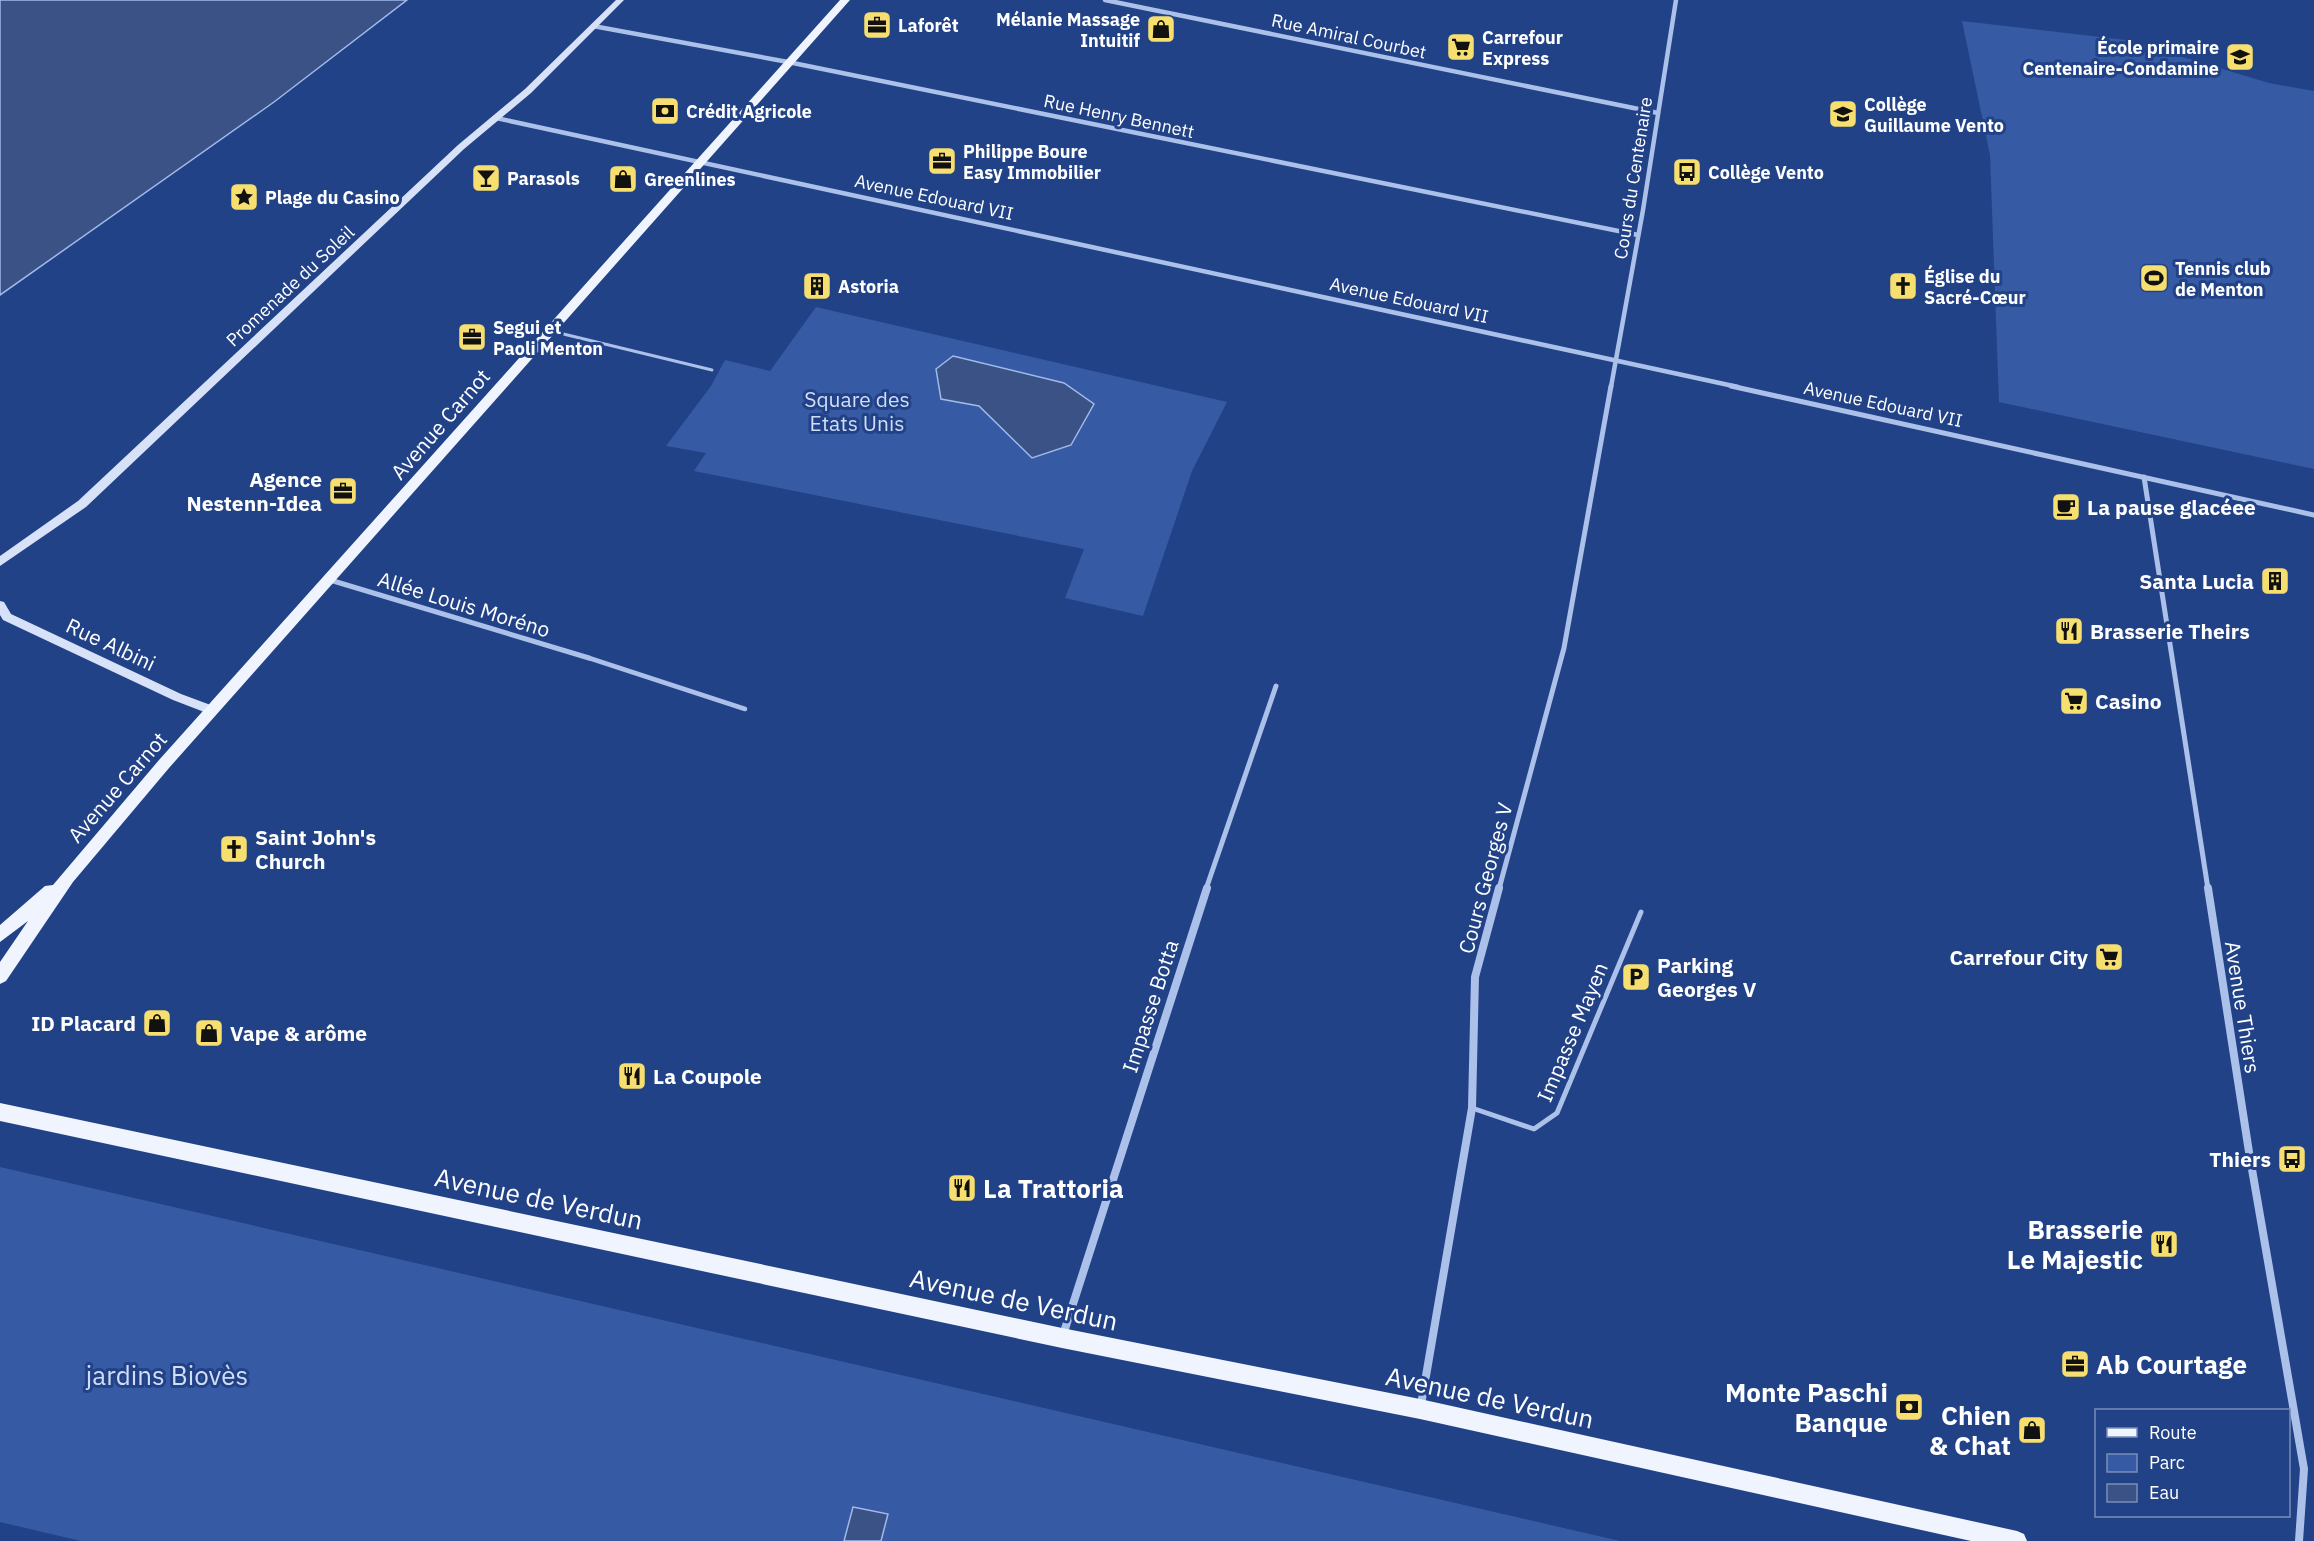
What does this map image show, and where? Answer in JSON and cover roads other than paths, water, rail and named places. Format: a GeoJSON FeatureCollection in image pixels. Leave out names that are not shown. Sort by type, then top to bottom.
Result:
{"type":"FeatureCollection","features":[{"type":"Feature","properties":{"kind":"main road","name":"Avenue Carnot"},"geometry":{"type":"LineString","coordinates":[[0,976],[67,877],[212,710],[845,0]]}},
{"type":"Feature","properties":{"kind":"main road","name":"Avenue Carnot"},"geometry":{"type":"LineString","coordinates":[[0,935],[67,877]]}},
{"type":"Feature","properties":{"kind":"main road","name":"Avenue de Verdun"},"geometry":{"type":"LineString","coordinates":[[0,1112],[1062,1338],[1420,1409],[2017,1541]]}},
{"type":"Feature","properties":{"kind":"street","name":"Promenade du Soleil"},"geometry":{"type":"LineString","coordinates":[[0,562],[82,504],[452,156],[528,91],[620,0]]}},
{"type":"Feature","properties":{"kind":"street","name":"Rue Amiral Courbet"},"geometry":{"type":"LineString","coordinates":[[1105,0],[1658,113]]}},
{"type":"Feature","properties":{"kind":"street","name":"Cours du Centenaire"},"geometry":{"type":"LineString","coordinates":[[1615,360],[1676,0]]}},
{"type":"Feature","properties":{"kind":"street","name":"Rue Henry Bennett"},"geometry":{"type":"LineString","coordinates":[[593,26],[788,62],[1638,235]]}},
{"type":"Feature","properties":{"kind":"street","name":"Avenue Edouard VII"},"geometry":{"type":"LineString","coordinates":[[496,118],[1615,360],[2314,515]]}},
{"type":"Feature","properties":{"kind":"street","name":"Cours Georges V"},"geometry":{"type":"LineString","coordinates":[[1420,1409],[1472,1108],[1475,977],[1564,648],[1615,360]]}},
{"type":"Feature","properties":{"kind":"street","name":"Avenue Thiers"},"geometry":{"type":"LineString","coordinates":[[2144,477],[2248,1152],[2304,1469],[2299,1541]]}},
{"type":"Feature","properties":{"kind":"street","name":"Allée Louis Moréno"},"geometry":{"type":"LineString","coordinates":[[330,580],[589,658]]}},
{"type":"Feature","properties":{"kind":"street","name":"Rue Albini"},"geometry":{"type":"LineString","coordinates":[[0,605],[7,617],[177,697],[212,710]]}},
{"type":"Feature","properties":{"kind":"street","name":"Impasse Botta"},"geometry":{"type":"LineString","coordinates":[[1062,1338],[1172,990],[1276,686]]}},
{"type":"Feature","properties":{"kind":"lane"},"geometry":{"type":"LineString","coordinates":[[551,330],[712,370]]}},
{"type":"Feature","properties":{"kind":"lane"},"geometry":{"type":"LineString","coordinates":[[589,658],[745,709]]}},
{"type":"Feature","properties":{"kind":"lane","name":"Impasse Mayen"},"geometry":{"type":"LineString","coordinates":[[1472,1108],[1534,1129],[1557,1113],[1641,912]]}},
{"type":"Feature","properties":{"kind":"water"},"geometry":{"type":"Polygon","coordinates":[[[0,0],[407,0],[274,102],[0,295],[0,0]]]}},
{"type":"Feature","properties":{"kind":"water"},"geometry":{"type":"Polygon","coordinates":[[[953,356],[1064,383],[1094,404],[1071,445],[1032,458],[979,406],[941,399],[936,369],[953,356]]]}},
{"type":"Feature","properties":{"kind":"water"},"geometry":{"type":"Polygon","coordinates":[[[853,1507],[888,1514],[881,1541],[844,1541],[853,1507]]]}},
{"type":"Feature","properties":{"kind":"place","name":"Laforêt"},"geometry":{"type":"Point","coordinates":[877,25]}},
{"type":"Feature","properties":{"kind":"place","name":"Mélanie Massage Intuitif"},"geometry":{"type":"Point","coordinates":[1161,29]}},
{"type":"Feature","properties":{"kind":"place","name":"Carrefour Express"},"geometry":{"type":"Point","coordinates":[1461,47]}},
{"type":"Feature","properties":{"kind":"place","name":"École primaire Centenaire-Condamine"},"geometry":{"type":"Point","coordinates":[2240,57]}},
{"type":"Feature","properties":{"kind":"place","name":"Crédit Agricole"},"geometry":{"type":"Point","coordinates":[665,111]}},
{"type":"Feature","properties":{"kind":"place","name":"Collège Guillaume Vento"},"geometry":{"type":"Point","coordinates":[1843,114]}},
{"type":"Feature","properties":{"kind":"place","name":"Philippe Boure Easy Immobilier"},"geometry":{"type":"Point","coordinates":[942,161]}},
{"type":"Feature","properties":{"kind":"place","name":"Collège Vento"},"geometry":{"type":"Point","coordinates":[1687,172]}},
{"type":"Feature","properties":{"kind":"place","name":"Parasols"},"geometry":{"type":"Point","coordinates":[486,178]}},
{"type":"Feature","properties":{"kind":"place","name":"Greenlines"},"geometry":{"type":"Point","coordinates":[623,179]}},
{"type":"Feature","properties":{"kind":"place","name":"Plage du Casino"},"geometry":{"type":"Point","coordinates":[244,197]}},
{"type":"Feature","properties":{"kind":"place","name":"Tennis club de Menton"},"geometry":{"type":"Point","coordinates":[2154,278]}},
{"type":"Feature","properties":{"kind":"place","name":"Astoria"},"geometry":{"type":"Point","coordinates":[817,286]}},
{"type":"Feature","properties":{"kind":"place","name":"Église du Sacré-Cœur"},"geometry":{"type":"Point","coordinates":[1903,286]}},
{"type":"Feature","properties":{"kind":"place","name":"Segui et Paoli Menton"},"geometry":{"type":"Point","coordinates":[472,337]}},
{"type":"Feature","properties":{"kind":"place","name":"Agence Nestenn-Idea"},"geometry":{"type":"Point","coordinates":[343,491]}},
{"type":"Feature","properties":{"kind":"place","name":"La pause glacéee"},"geometry":{"type":"Point","coordinates":[2066,507]}},
{"type":"Feature","properties":{"kind":"place","name":"Santa Lucia"},"geometry":{"type":"Point","coordinates":[2275,581]}},
{"type":"Feature","properties":{"kind":"place","name":"Brasserie Theirs"},"geometry":{"type":"Point","coordinates":[2069,631]}},
{"type":"Feature","properties":{"kind":"place","name":"Casino"},"geometry":{"type":"Point","coordinates":[2074,701]}},
{"type":"Feature","properties":{"kind":"place","name":"Saint John's Church"},"geometry":{"type":"Point","coordinates":[234,849]}},
{"type":"Feature","properties":{"kind":"place","name":"Carrefour City"},"geometry":{"type":"Point","coordinates":[2109,957]}},
{"type":"Feature","properties":{"kind":"place","name":"Parking Georges V"},"geometry":{"type":"Point","coordinates":[1636,977]}},
{"type":"Feature","properties":{"kind":"place","name":"ID Placard"},"geometry":{"type":"Point","coordinates":[157,1023]}},
{"type":"Feature","properties":{"kind":"place","name":"Vape & arôme"},"geometry":{"type":"Point","coordinates":[209,1033]}},
{"type":"Feature","properties":{"kind":"place","name":"La Coupole"},"geometry":{"type":"Point","coordinates":[632,1076]}},
{"type":"Feature","properties":{"kind":"place","name":"Thiers"},"geometry":{"type":"Point","coordinates":[2292,1159]}},
{"type":"Feature","properties":{"kind":"place","name":"La Trattoria"},"geometry":{"type":"Point","coordinates":[962,1188]}},
{"type":"Feature","properties":{"kind":"place","name":"Brasserie Le Majestic"},"geometry":{"type":"Point","coordinates":[2164,1244]}},
{"type":"Feature","properties":{"kind":"place","name":"Ab Courtage"},"geometry":{"type":"Point","coordinates":[2075,1364]}},
{"type":"Feature","properties":{"kind":"place","name":"Monte Paschi Banque"},"geometry":{"type":"Point","coordinates":[1909,1407]}},
{"type":"Feature","properties":{"kind":"place","name":"Chien & Chat"},"geometry":{"type":"Point","coordinates":[2032,1430]}},
{"type":"Feature","properties":{"kind":"park label","name":"Square des Etats Unis"},"geometry":{"type":"Point","coordinates":[857,411]}},
{"type":"Feature","properties":{"kind":"park label","name":"jardins Biovès"},"geometry":{"type":"Point","coordinates":[167,1375]}}]}
